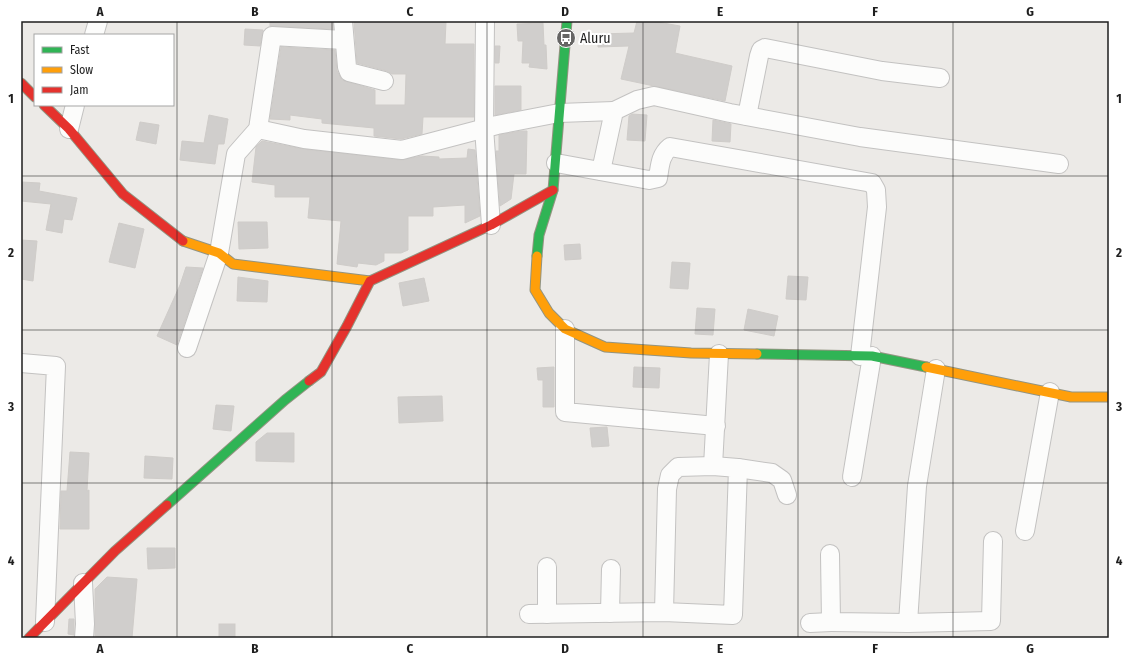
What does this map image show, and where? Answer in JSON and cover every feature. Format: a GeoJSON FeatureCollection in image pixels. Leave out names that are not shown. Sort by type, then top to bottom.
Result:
{"type":"FeatureCollection","features":[{"type":"Feature","properties":{"kind":"street"},"geometry":{"type":"LineString","coordinates":[[94,34],[98,21]]}},
{"type":"Feature","properties":{"kind":"street"},"geometry":{"type":"LineString","coordinates":[[343,21],[347,67],[349,72],[384,81]]}},
{"type":"Feature","properties":{"kind":"street"},"geometry":{"type":"LineString","coordinates":[[486,21],[484,128],[491,225]]}},
{"type":"Feature","properties":{"kind":"street"},"geometry":{"type":"LineString","coordinates":[[567,21],[554,190],[539,235],[535,290],[549,313],[565,329],[605,347],[719,354],[866,356],[1071,397],[1109,397]]}},
{"type":"Feature","properties":{"kind":"street"},"geometry":{"type":"LineString","coordinates":[[187,348],[219,253],[236,154],[258,129],[272,36],[344,40]]}},
{"type":"Feature","properties":{"kind":"street"},"geometry":{"type":"LineString","coordinates":[[747,116],[761,50],[766,48],[882,71],[940,78]]}},
{"type":"Feature","properties":{"kind":"street"},"geometry":{"type":"LineString","coordinates":[[258,129],[304,139],[402,150],[484,128],[560,113],[614,110],[637,100],[654,96],[747,116],[860,137],[1059,164]]}},
{"type":"Feature","properties":{"kind":"street"},"geometry":{"type":"LineString","coordinates":[[45,106],[69,129],[123,194],[185,243],[219,253],[233,264],[370,281],[491,225],[554,190]]}},
{"type":"Feature","properties":{"kind":"street"},"geometry":{"type":"LineString","coordinates":[[69,129],[75,106]]}},
{"type":"Feature","properties":{"kind":"street"},"geometry":{"type":"LineString","coordinates":[[601,171],[614,110]]}},
{"type":"Feature","properties":{"kind":"street"},"geometry":{"type":"LineString","coordinates":[[556,163],[649,180],[658,178],[660,162],[664,152],[670,147],[872,183],[876,190],[878,207],[866,356],[852,477]]}},
{"type":"Feature","properties":{"kind":"street"},"geometry":{"type":"LineString","coordinates":[[29,638],[115,551],[279,406],[321,372],[370,281]]}},
{"type":"Feature","properties":{"kind":"street"},"geometry":{"type":"LineString","coordinates":[[565,329],[565,412],[716,426]]}},
{"type":"Feature","properties":{"kind":"street"},"geometry":{"type":"LineString","coordinates":[[713,466],[719,354]]}},
{"type":"Feature","properties":{"kind":"street"},"geometry":{"type":"LineString","coordinates":[[21,363],[56,366],[45,622]]}},
{"type":"Feature","properties":{"kind":"street"},"geometry":{"type":"LineString","coordinates":[[908,623],[917,486],[936,369]]}},
{"type":"Feature","properties":{"kind":"street"},"geometry":{"type":"LineString","coordinates":[[1025,531],[1050,392]]}},
{"type":"Feature","properties":{"kind":"street"},"geometry":{"type":"LineString","coordinates":[[664,612],[667,489],[670,475],[678,468],[713,466],[772,473],[782,480],[787,495]]}},
{"type":"Feature","properties":{"kind":"street"},"geometry":{"type":"LineString","coordinates":[[547,567],[538,614],[664,612],[733,615],[738,468]]}},
{"type":"Feature","properties":{"kind":"street"},"geometry":{"type":"LineString","coordinates":[[810,623],[991,621],[993,541]]}},
{"type":"Feature","properties":{"kind":"street"},"geometry":{"type":"LineString","coordinates":[[830,554],[831,622]]}},
{"type":"Feature","properties":{"kind":"street"},"geometry":{"type":"LineString","coordinates":[[610,613],[611,569]]}},
{"type":"Feature","properties":{"kind":"street"},"geometry":{"type":"LineString","coordinates":[[83,583],[85,624],[84,638]]}},
{"type":"Feature","properties":{"kind":"building"},"geometry":{"type":"Polygon","coordinates":[[[270,21],[333,21],[333,29],[270,26],[270,21]]]}},
{"type":"Feature","properties":{"kind":"building"},"geometry":{"type":"Polygon","coordinates":[[[354,21],[446,22],[445,44],[474,44],[474,117],[423,117],[422,134],[401,139],[374,136],[374,128],[322,123],[322,119],[290,115],[290,120],[270,119],[281,47],[335,50],[337,71],[342,80],[375,90],[375,105],[405,105],[406,74],[392,74],[387,71],[357,63],[354,21]]]}},
{"type":"Feature","properties":{"kind":"building"},"geometry":{"type":"Polygon","coordinates":[[[637,21],[652,21],[680,26],[675,53],[732,66],[725,101],[621,79],[629,46],[598,47],[598,34],[634,33],[637,21]]]}},
{"type":"Feature","properties":{"kind":"building"},"geometry":{"type":"Polygon","coordinates":[[[543,23],[547,69],[529,67],[530,63],[522,63],[523,41],[518,41],[517,24],[543,23]]]}},
{"type":"Feature","properties":{"kind":"building"},"geometry":{"type":"Polygon","coordinates":[[[245,29],[263,30],[260,46],[244,45],[245,29]]]}},
{"type":"Feature","properties":{"kind":"building"},"geometry":{"type":"Polygon","coordinates":[[[495,46],[500,46],[499,63],[495,63],[495,46]]]}},
{"type":"Feature","properties":{"kind":"building"},"geometry":{"type":"Polygon","coordinates":[[[495,86],[521,86],[521,110],[495,115],[495,86]]]}},
{"type":"Feature","properties":{"kind":"building"},"geometry":{"type":"Polygon","coordinates":[[[632,114],[647,115],[645,141],[627,140],[629,116],[632,114]]]}},
{"type":"Feature","properties":{"kind":"building"},"geometry":{"type":"Polygon","coordinates":[[[209,115],[228,119],[224,144],[218,144],[215,164],[180,160],[182,141],[204,143],[209,115]]]}},
{"type":"Feature","properties":{"kind":"building"},"geometry":{"type":"Polygon","coordinates":[[[713,120],[731,124],[730,142],[712,141],[713,120]]]}},
{"type":"Feature","properties":{"kind":"building"},"geometry":{"type":"Polygon","coordinates":[[[140,122],[159,125],[156,144],[136,140],[140,122]]]}},
{"type":"Feature","properties":{"kind":"building"},"geometry":{"type":"Polygon","coordinates":[[[527,131],[526,174],[514,174],[511,199],[500,206],[496,151],[499,151],[499,135],[527,131]]]}},
{"type":"Feature","properties":{"kind":"building"},"geometry":{"type":"Polygon","coordinates":[[[262,141],[303,149],[401,160],[422,156],[439,157],[439,159],[467,158],[468,149],[475,150],[480,216],[465,223],[465,205],[433,207],[433,216],[408,216],[408,250],[401,253],[384,253],[384,261],[376,265],[358,263],[357,267],[337,264],[341,221],[308,218],[310,197],[275,197],[275,185],[252,182],[256,147],[262,141]]]}},
{"type":"Feature","properties":{"kind":"building"},"geometry":{"type":"Polygon","coordinates":[[[21,182],[40,183],[39,191],[77,198],[72,220],[64,219],[62,233],[46,230],[51,204],[21,201],[21,182]]]}},
{"type":"Feature","properties":{"kind":"building"},"geometry":{"type":"Polygon","coordinates":[[[238,222],[267,222],[268,248],[239,249],[238,222]]]}},
{"type":"Feature","properties":{"kind":"building"},"geometry":{"type":"Polygon","coordinates":[[[119,223],[144,229],[135,268],[109,262],[119,223]]]}},
{"type":"Feature","properties":{"kind":"building"},"geometry":{"type":"Polygon","coordinates":[[[21,240],[37,241],[33,281],[21,279],[21,240]]]}},
{"type":"Feature","properties":{"kind":"building"},"geometry":{"type":"Polygon","coordinates":[[[580,244],[581,259],[565,260],[564,245],[580,244]]]}},
{"type":"Feature","properties":{"kind":"building"},"geometry":{"type":"Polygon","coordinates":[[[672,262],[690,263],[688,289],[670,288],[672,262]]]}},
{"type":"Feature","properties":{"kind":"building"},"geometry":{"type":"Polygon","coordinates":[[[186,267],[203,268],[177,345],[157,336],[180,285],[186,267]]]}},
{"type":"Feature","properties":{"kind":"building"},"geometry":{"type":"Polygon","coordinates":[[[788,276],[808,277],[806,300],[786,299],[788,276]]]}},
{"type":"Feature","properties":{"kind":"building"},"geometry":{"type":"Polygon","coordinates":[[[238,277],[268,281],[267,302],[237,301],[238,277]]]}},
{"type":"Feature","properties":{"kind":"building"},"geometry":{"type":"Polygon","coordinates":[[[424,278],[429,301],[403,306],[399,283],[424,278]]]}},
{"type":"Feature","properties":{"kind":"building"},"geometry":{"type":"Polygon","coordinates":[[[697,308],[715,309],[713,335],[695,334],[697,308]]]}},
{"type":"Feature","properties":{"kind":"building"},"geometry":{"type":"Polygon","coordinates":[[[748,309],[778,316],[774,336],[744,330],[748,309]]]}},
{"type":"Feature","properties":{"kind":"building"},"geometry":{"type":"Polygon","coordinates":[[[554,367],[554,407],[543,407],[543,380],[538,380],[537,368],[554,367]]]}},
{"type":"Feature","properties":{"kind":"building"},"geometry":{"type":"Polygon","coordinates":[[[634,367],[660,368],[659,388],[633,387],[634,367]]]}},
{"type":"Feature","properties":{"kind":"building"},"geometry":{"type":"Polygon","coordinates":[[[442,396],[443,421],[399,423],[398,397],[442,396]]]}},
{"type":"Feature","properties":{"kind":"building"},"geometry":{"type":"Polygon","coordinates":[[[216,405],[234,406],[231,431],[213,429],[216,405]]]}},
{"type":"Feature","properties":{"kind":"building"},"geometry":{"type":"Polygon","coordinates":[[[607,427],[609,446],[592,447],[590,428],[607,427]]]}},
{"type":"Feature","properties":{"kind":"building"},"geometry":{"type":"Polygon","coordinates":[[[267,433],[294,433],[294,462],[256,461],[256,442],[267,433]]]}},
{"type":"Feature","properties":{"kind":"building"},"geometry":{"type":"Polygon","coordinates":[[[70,452],[89,453],[87,491],[89,490],[89,529],[60,529],[61,491],[67,491],[70,452]]]}},
{"type":"Feature","properties":{"kind":"building"},"geometry":{"type":"Polygon","coordinates":[[[145,456],[173,458],[172,479],[144,478],[145,456]]]}},
{"type":"Feature","properties":{"kind":"building"},"geometry":{"type":"Polygon","coordinates":[[[147,548],[175,548],[175,568],[148,569],[147,548]]]}},
{"type":"Feature","properties":{"kind":"building"},"geometry":{"type":"Polygon","coordinates":[[[107,577],[137,579],[132,638],[95,636],[95,589],[107,577]]]}},
{"type":"Feature","properties":{"kind":"building"},"geometry":{"type":"Polygon","coordinates":[[[69,619],[74,619],[74,635],[68,634],[69,619]]]}},
{"type":"Feature","properties":{"kind":"building"},"geometry":{"type":"Polygon","coordinates":[[[219,624],[235,624],[235,638],[219,638],[219,624]]]}},
{"type":"Feature","properties":{"kind":"traffic: fast"},"geometry":{"type":"LineString","coordinates":[[537,256],[539,235],[553,190],[567,21]]}},
{"type":"Feature","properties":{"kind":"traffic: fast"},"geometry":{"type":"LineString","coordinates":[[757,354],[872,356],[926,367]]}},
{"type":"Feature","properties":{"kind":"traffic: fast"},"geometry":{"type":"LineString","coordinates":[[167,505],[285,400],[309,381]]}},
{"type":"Feature","properties":{"kind":"traffic: slow"},"geometry":{"type":"LineString","coordinates":[[183,241],[219,253],[233,264],[370,281]]}},
{"type":"Feature","properties":{"kind":"traffic: slow"},"geometry":{"type":"LineString","coordinates":[[537,256],[535,290],[549,313],[565,329],[605,347],[691,353],[757,354]]}},
{"type":"Feature","properties":{"kind":"traffic: slow"},"geometry":{"type":"LineString","coordinates":[[926,367],[1071,397],[1109,397]]}},
{"type":"Feature","properties":{"kind":"traffic: jam"},"geometry":{"type":"LineString","coordinates":[[21,83],[34,96]]}},
{"type":"Feature","properties":{"kind":"traffic: jam"},"geometry":{"type":"LineString","coordinates":[[45,106],[69,129],[123,194],[183,241]]}},
{"type":"Feature","properties":{"kind":"traffic: jam"},"geometry":{"type":"LineString","coordinates":[[309,381],[321,372],[370,281],[491,225],[553,190]]}},
{"type":"Feature","properties":{"kind":"traffic: jam"},"geometry":{"type":"LineString","coordinates":[[29,638],[115,551],[167,505]]}},
{"type":"Feature","properties":{"kind":"place","name":"Aluru"},"geometry":{"type":"Point","coordinates":[566,38]}}]}
